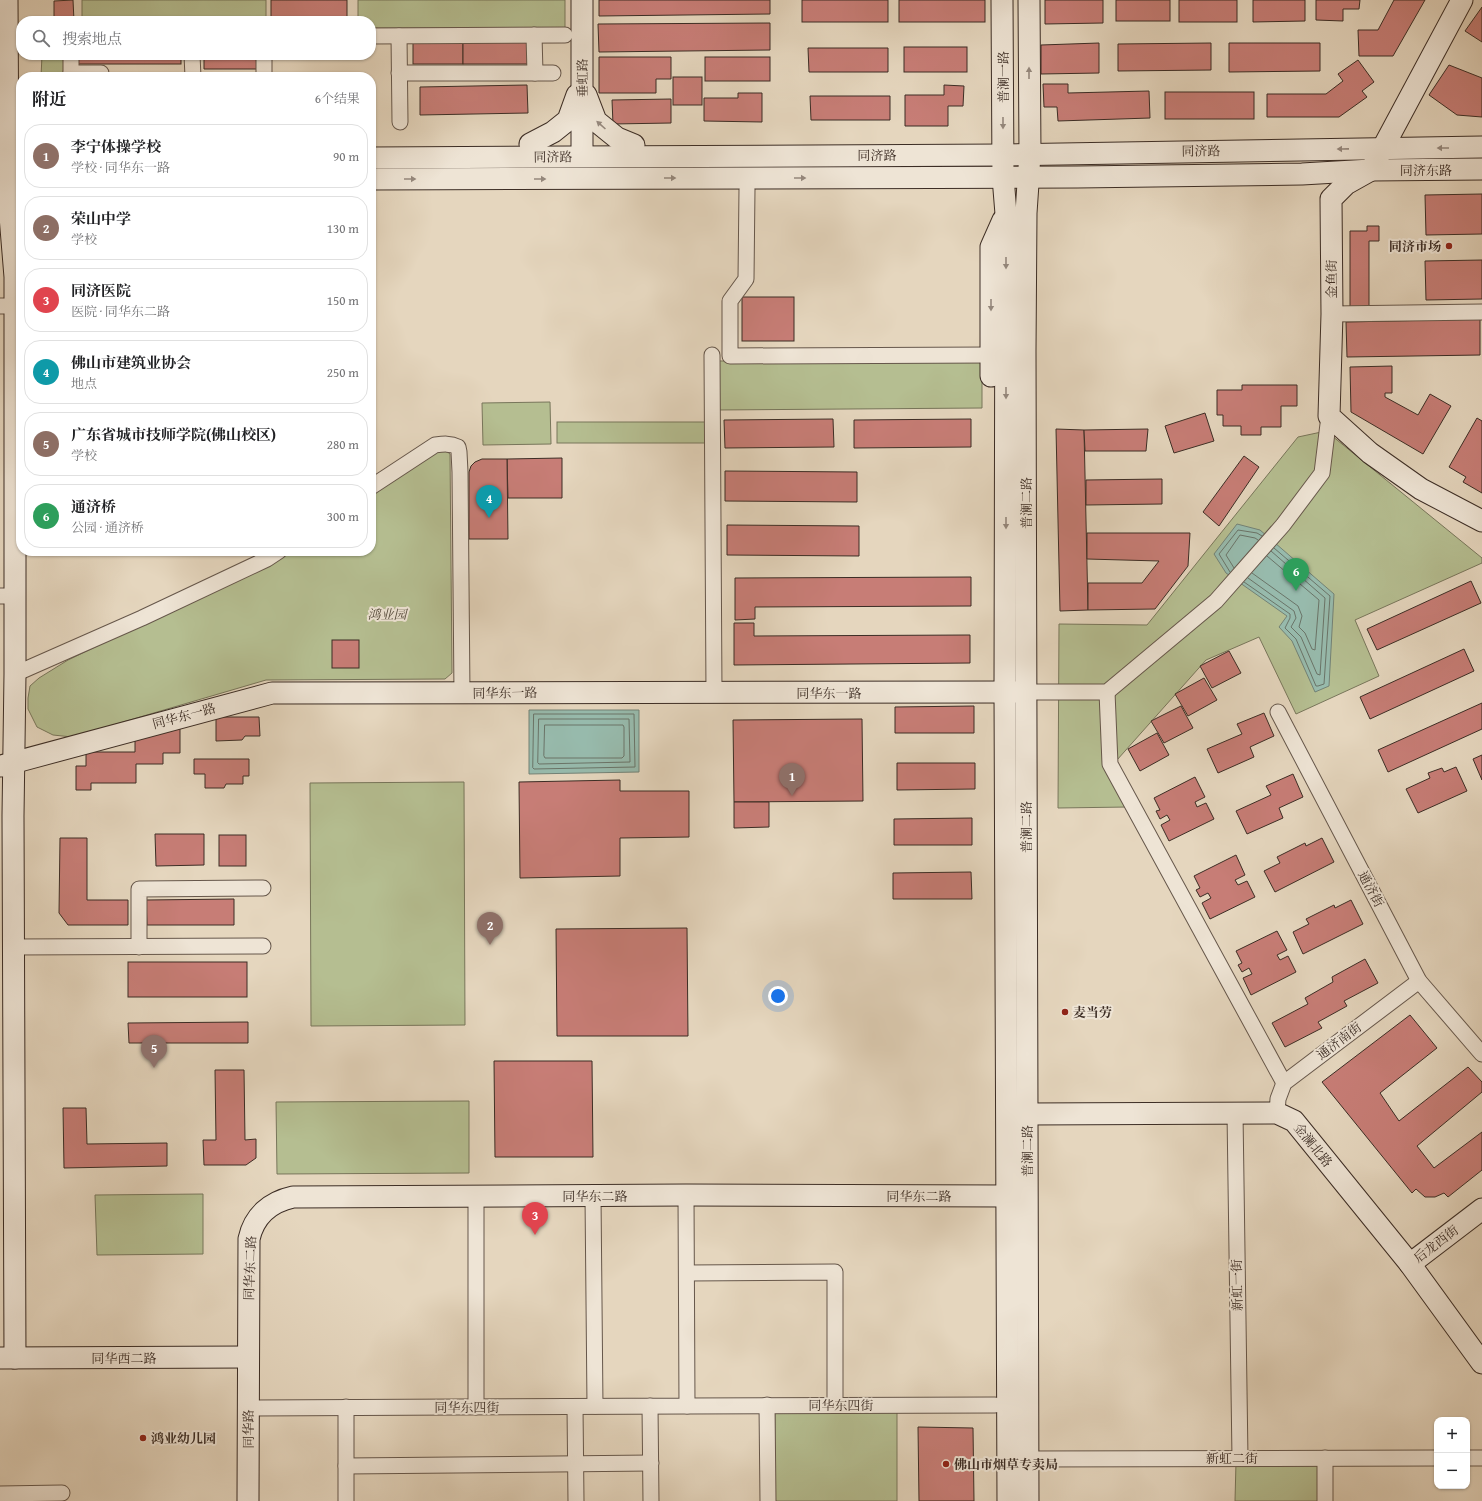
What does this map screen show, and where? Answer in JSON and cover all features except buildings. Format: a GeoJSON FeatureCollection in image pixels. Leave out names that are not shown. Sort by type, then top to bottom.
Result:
{"type":"FeatureCollection","features":[{"type":"Feature","properties":{"kind":"main road"},"geometry":{"type":"LineString","coordinates":[[7,0],[16,72]]}},
{"type":"Feature","properties":{"kind":"main road"},"geometry":{"type":"LineString","coordinates":[[18,0],[18,16]]}},
{"type":"Feature","properties":{"kind":"main road","name":"垂虹路"},"geometry":{"type":"LineString","coordinates":[[582,0],[582,156]]}},
{"type":"Feature","properties":{"kind":"main road","name":"普澜一路"},"geometry":{"type":"LineString","coordinates":[[1002,0],[1003,155]]}},
{"type":"Feature","properties":{"kind":"main road","name":"普澜一路"},"geometry":{"type":"LineString","coordinates":[[1029,0],[1030,154]]}},
{"type":"Feature","properties":{"kind":"main road"},"geometry":{"type":"LineString","coordinates":[[1371,170],[1462,0]]}},
{"type":"Feature","properties":{"kind":"main road"},"geometry":{"type":"LineString","coordinates":[[17,60],[17,72]]}},
{"type":"Feature","properties":{"kind":"main road"},"geometry":{"type":"LineString","coordinates":[[376,145],[530,144],[553,132],[568,120],[582,81]]}},
{"type":"Feature","properties":{"kind":"main road"},"geometry":{"type":"LineString","coordinates":[[582,81],[596,121],[616,138],[634,145],[926,144],[961,155]]}},
{"type":"Feature","properties":{"kind":"main road"},"geometry":{"type":"LineString","coordinates":[[0,122],[16,82]]}},
{"type":"Feature","properties":{"kind":"main road"},"geometry":{"type":"LineString","coordinates":[[7,1358],[7,969],[13,947],[7,764],[16,674],[8,596],[8,306],[15,277],[14,212],[10,171],[16,92]]}},
{"type":"Feature","properties":{"kind":"main road"},"geometry":{"type":"LineString","coordinates":[[530,144],[550,157]]}},
{"type":"Feature","properties":{"kind":"main road"},"geometry":{"type":"LineString","coordinates":[[614,156],[634,145]]}},
{"type":"Feature","properties":{"kind":"main road","name":"同济路"},"geometry":{"type":"LineString","coordinates":[[376,158],[1003,155],[1382,148]]}},
{"type":"Feature","properties":{"kind":"main road","name":"同济东路"},"geometry":{"type":"LineString","coordinates":[[1382,148],[1482,148]]}},
{"type":"Feature","properties":{"kind":"main road","name":"普澜二路"},"geometry":{"type":"LineString","coordinates":[[1030,154],[1026,213],[1031,692],[1032,1459]]}},
{"type":"Feature","properties":{"kind":"main road","name":"普澜二路"},"geometry":{"type":"LineString","coordinates":[[999,692],[1006,214],[1003,155]]}},
{"type":"Feature","properties":{"kind":"main road","name":"同济东路"},"geometry":{"type":"LineString","coordinates":[[1371,170],[1482,169]]}},
{"type":"Feature","properties":{"kind":"main road","name":"同济路"},"geometry":{"type":"LineString","coordinates":[[376,179],[1003,177],[1302,174],[1371,170]]}},
{"type":"Feature","properties":{"kind":"main road","name":"金鱼街"},"geometry":{"type":"LineString","coordinates":[[1329,416],[1332,314],[1331,198],[1346,184],[1371,170]]}},
{"type":"Feature","properties":{"kind":"main road"},"geometry":{"type":"LineString","coordinates":[[1006,214],[991,247],[991,355],[999,692],[1001,1196],[1008,1501]]}},
{"type":"Feature","properties":{"kind":"main road"},"geometry":{"type":"LineString","coordinates":[[1329,416],[1370,453],[1421,489],[1482,521]]}},
{"type":"Feature","properties":{"kind":"main road","name":"同华东一路"},"geometry":{"type":"LineString","coordinates":[[7,764],[272,693],[462,694],[1031,692]]}},
{"type":"Feature","properties":{"kind":"main road","name":"金澜北路"},"geometry":{"type":"LineString","coordinates":[[1032,1114],[1278,1113],[1294,1120],[1410,1264],[1482,1363]]}},
{"type":"Feature","properties":{"kind":"main road","name":"同华东二路"},"geometry":{"type":"LineString","coordinates":[[248,1357],[249,1239],[251,1228],[265,1210],[283,1199],[293,1197],[686,1195],[1001,1196]]}},
{"type":"Feature","properties":{"kind":"main road"},"geometry":{"type":"LineString","coordinates":[[996,1501],[995,1405],[1001,1196]]}},
{"type":"Feature","properties":{"kind":"main road","name":"后龙西街"},"geometry":{"type":"LineString","coordinates":[[1410,1264],[1482,1209]]}},
{"type":"Feature","properties":{"kind":"main road","name":"同华西二路"},"geometry":{"type":"LineString","coordinates":[[7,1358],[248,1357]]}},
{"type":"Feature","properties":{"kind":"main road","name":"同华路"},"geometry":{"type":"LineString","coordinates":[[248,1357],[248,1501]]}},
{"type":"Feature","properties":{"kind":"main road"},"geometry":{"type":"LineString","coordinates":[[1028,1501],[1032,1459]]}},
{"type":"Feature","properties":{"kind":"main road"},"geometry":{"type":"LineString","coordinates":[[1032,1459],[1038,1501]]}},
{"type":"Feature","properties":{"kind":"street"},"geometry":{"type":"LineString","coordinates":[[534,35],[535,73]]}},
{"type":"Feature","properties":{"kind":"street"},"geometry":{"type":"LineString","coordinates":[[376,36],[565,35]]}},
{"type":"Feature","properties":{"kind":"street"},"geometry":{"type":"LineString","coordinates":[[399,36],[400,122]]}},
{"type":"Feature","properties":{"kind":"street"},"geometry":{"type":"LineString","coordinates":[[71,60],[71,72]]}},
{"type":"Feature","properties":{"kind":"street"},"geometry":{"type":"LineString","coordinates":[[192,60],[193,72]]}},
{"type":"Feature","properties":{"kind":"street"},"geometry":{"type":"LineString","coordinates":[[264,60],[264,72]]}},
{"type":"Feature","properties":{"kind":"street"},"geometry":{"type":"LineString","coordinates":[[399,73],[553,73]]}},
{"type":"Feature","properties":{"kind":"street"},"geometry":{"type":"LineString","coordinates":[[747,190],[746,279],[730,301],[730,356],[991,355]]}},
{"type":"Feature","properties":{"kind":"street"},"geometry":{"type":"LineString","coordinates":[[1332,314],[1482,312]]}},
{"type":"Feature","properties":{"kind":"street"},"geometry":{"type":"LineString","coordinates":[[712,355],[714,693]]}},
{"type":"Feature","properties":{"kind":"street"},"geometry":{"type":"LineString","coordinates":[[1031,692],[1107,692],[1216,601],[1283,525],[1322,473],[1329,416]]}},
{"type":"Feature","properties":{"kind":"street"},"geometry":{"type":"LineString","coordinates":[[376,484],[435,445],[449,444],[458,446],[460,452],[462,694]]}},
{"type":"Feature","properties":{"kind":"street"},"geometry":{"type":"LineString","coordinates":[[16,674],[180,601],[271,556]]}},
{"type":"Feature","properties":{"kind":"street"},"geometry":{"type":"LineString","coordinates":[[1107,692],[1110,764],[1284,1083],[1278,1099],[1278,1113]]}},
{"type":"Feature","properties":{"kind":"street","name":"通济街"},"geometry":{"type":"LineString","coordinates":[[1278,712],[1419,981],[1482,1054]]}},
{"type":"Feature","properties":{"kind":"street"},"geometry":{"type":"LineString","coordinates":[[139,947],[139,889],[263,888]]}},
{"type":"Feature","properties":{"kind":"street"},"geometry":{"type":"LineString","coordinates":[[13,947],[263,946]]}},
{"type":"Feature","properties":{"kind":"street","name":"通济南街"},"geometry":{"type":"LineString","coordinates":[[1284,1083],[1419,981]]}},
{"type":"Feature","properties":{"kind":"street","name":"新虹一街"},"geometry":{"type":"LineString","coordinates":[[1235,1113],[1240,1458]]}},
{"type":"Feature","properties":{"kind":"street"},"geometry":{"type":"LineString","coordinates":[[686,1195],[687,1406]]}},
{"type":"Feature","properties":{"kind":"street"},"geometry":{"type":"LineString","coordinates":[[476,1196],[476,1407]]}},
{"type":"Feature","properties":{"kind":"street"},"geometry":{"type":"LineString","coordinates":[[593,1196],[595,1406]]}},
{"type":"Feature","properties":{"kind":"street"},"geometry":{"type":"LineString","coordinates":[[687,1273],[835,1272],[835,1404]]}},
{"type":"Feature","properties":{"kind":"street","name":"同华东四街"},"geometry":{"type":"LineString","coordinates":[[248,1408],[575,1407],[835,1404],[995,1405]]}},
{"type":"Feature","properties":{"kind":"street"},"geometry":{"type":"LineString","coordinates":[[768,1405],[768,1501]]}},
{"type":"Feature","properties":{"kind":"street"},"geometry":{"type":"LineString","coordinates":[[650,1406],[651,1501]]}},
{"type":"Feature","properties":{"kind":"street"},"geometry":{"type":"LineString","coordinates":[[346,1407],[346,1501]]}},
{"type":"Feature","properties":{"kind":"street"},"geometry":{"type":"LineString","coordinates":[[575,1407],[576,1501]]}},
{"type":"Feature","properties":{"kind":"street"},"geometry":{"type":"LineString","coordinates":[[1325,1458],[1325,1501]]}},
{"type":"Feature","properties":{"kind":"street","name":"新虹二街"},"geometry":{"type":"LineString","coordinates":[[1032,1459],[1434,1458]]}},
{"type":"Feature","properties":{"kind":"street"},"geometry":{"type":"LineString","coordinates":[[1470,1458],[1482,1458]]}},
{"type":"Feature","properties":{"kind":"street"},"geometry":{"type":"LineString","coordinates":[[346,1466],[651,1463]]}},
{"type":"Feature","properties":{"kind":"street"},"geometry":{"type":"LineString","coordinates":[[0,1494],[62,1493]]}},
{"type":"Feature","properties":{"kind":"green space"},"geometry":{"type":"Polygon","coordinates":[[[82,0],[266,0],[266,16],[82,16],[82,0]]]}},
{"type":"Feature","properties":{"kind":"green space"},"geometry":{"type":"Polygon","coordinates":[[[358,0],[565,0],[565,28],[376,28],[376,16],[358,16],[358,0]]]}},
{"type":"Feature","properties":{"kind":"green space"},"geometry":{"type":"Polygon","coordinates":[[[42,60],[67,60],[67,72],[41,72],[42,60]]]}},
{"type":"Feature","properties":{"kind":"green space"},"geometry":{"type":"Polygon","coordinates":[[[982,360],[982,408],[717,410],[717,361],[982,360]]]}},
{"type":"Feature","properties":{"kind":"green space"},"geometry":{"type":"Polygon","coordinates":[[[550,402],[551,444],[483,445],[482,403],[550,402]]]}},
{"type":"Feature","properties":{"kind":"green space"},"geometry":{"type":"Polygon","coordinates":[[[557,422],[708,422],[708,443],[557,443],[557,422]]]}},
{"type":"Feature","properties":{"kind":"green space"},"geometry":{"type":"Polygon","coordinates":[[[1326,431],[1482,558],[1482,563],[1355,620],[1379,676],[1296,714],[1259,637],[1206,660],[1109,769],[1128,807],[1058,808],[1059,624],[1147,625],[1298,437],[1326,431]]]}},
{"type":"Feature","properties":{"kind":"green space","name":"鸿业园"},"geometry":{"type":"Polygon","coordinates":[[[436,450],[445,450],[450,454],[452,673],[445,679],[266,680],[72,737],[53,735],[37,727],[28,709],[30,686],[39,678],[68,660],[269,564],[281,556],[376,556],[376,490],[436,450]]]}},
{"type":"Feature","properties":{"kind":"green space"},"geometry":{"type":"Polygon","coordinates":[[[464,782],[465,1025],[311,1026],[310,783],[464,782]]]}},
{"type":"Feature","properties":{"kind":"green space"},"geometry":{"type":"Polygon","coordinates":[[[469,1101],[469,1173],[277,1174],[276,1102],[469,1101]]]}},
{"type":"Feature","properties":{"kind":"green space"},"geometry":{"type":"Polygon","coordinates":[[[203,1194],[203,1254],[97,1255],[95,1195],[203,1194]]]}},
{"type":"Feature","properties":{"kind":"green space"},"geometry":{"type":"Polygon","coordinates":[[[897,1410],[897,1501],[774,1501],[775,1413],[897,1410]]]}},
{"type":"Feature","properties":{"kind":"green space"},"geometry":{"type":"Polygon","coordinates":[[[1236,1462],[1320,1462],[1320,1501],[1235,1501],[1236,1462]]]}},
{"type":"Feature","properties":{"kind":"water"},"geometry":{"type":"Polygon","coordinates":[[[1237,524],[1260,530],[1334,594],[1329,686],[1315,692],[1292,641],[1279,627],[1287,616],[1226,573],[1214,554],[1237,524]]]}},
{"type":"Feature","properties":{"kind":"water"},"geometry":{"type":"Polygon","coordinates":[[[529,710],[639,710],[639,772],[529,774],[529,710]]]}},
{"type":"Feature","properties":{"kind":"place","name":"同济市场"},"geometry":{"type":"Point","coordinates":[1449,246]}},
{"type":"Feature","properties":{"kind":"place","name":"佛山市建筑业协会"},"geometry":{"type":"Point","coordinates":[489,518]}},
{"type":"Feature","properties":{"kind":"place","name":"通济桥"},"geometry":{"type":"Point","coordinates":[1296,591]}},
{"type":"Feature","properties":{"kind":"place","name":"李宁体操学校"},"geometry":{"type":"Point","coordinates":[792,796]}},
{"type":"Feature","properties":{"kind":"place","name":"荣山中学"},"geometry":{"type":"Point","coordinates":[490,945]}},
{"type":"Feature","properties":{"kind":"place","name":"麦当劳"},"geometry":{"type":"Point","coordinates":[1065,1012]}},
{"type":"Feature","properties":{"kind":"place","name":"广东省城市技师学院(佛山校区)"},"geometry":{"type":"Point","coordinates":[154,1068]}},
{"type":"Feature","properties":{"kind":"place","name":"同济医院"},"geometry":{"type":"Point","coordinates":[535,1235]}},
{"type":"Feature","properties":{"kind":"place","name":"鸿业幼儿园"},"geometry":{"type":"Point","coordinates":[143,1438]}},
{"type":"Feature","properties":{"kind":"place","name":"佛山市烟草专卖局"},"geometry":{"type":"Point","coordinates":[946,1464]}}]}
